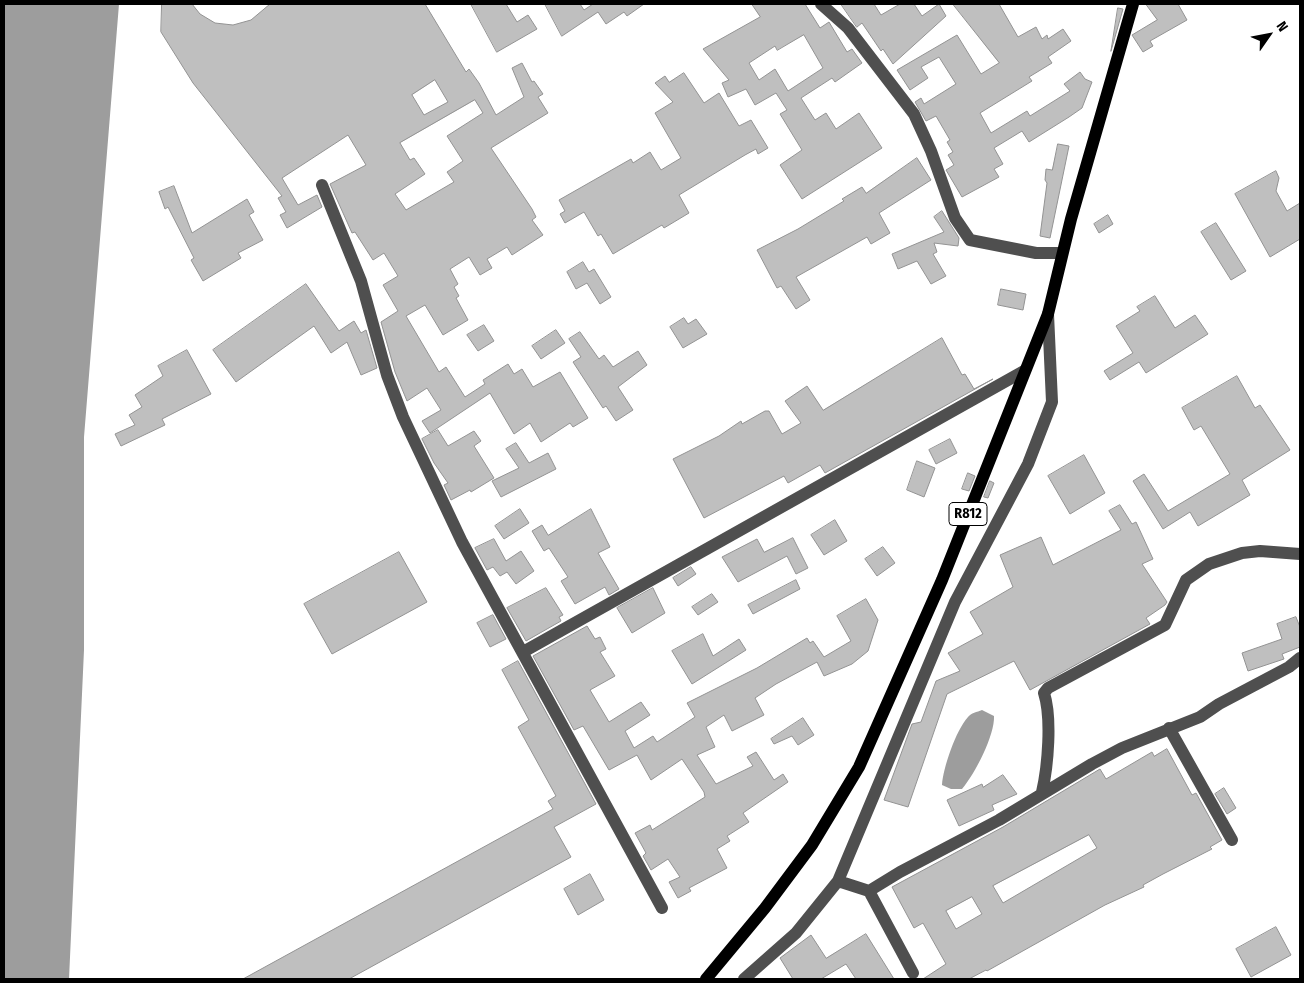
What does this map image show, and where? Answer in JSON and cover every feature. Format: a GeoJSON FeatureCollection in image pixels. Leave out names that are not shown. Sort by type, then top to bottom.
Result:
{"type":"FeatureCollection","features":[{"type":"Feature","properties":{"kind":"main road","name":"R812"},"geometry":{"type":"LineString","coordinates":[[706,979],[765,908],[812,845],[859,767],[942,580],[1048,314],[1062,253],[1133,4]]}},
{"type":"Feature","properties":{"kind":"street"},"geometry":{"type":"LineString","coordinates":[[821,4],[848,28],[914,114],[931,150],[955,218],[970,240],[1036,253],[1062,253]]}},
{"type":"Feature","properties":{"kind":"street"},"geometry":{"type":"LineString","coordinates":[[322,185],[361,281],[387,375],[403,417],[462,542],[662,908]]}},
{"type":"Feature","properties":{"kind":"street"},"geometry":{"type":"LineString","coordinates":[[744,979],[796,933],[838,881],[956,602],[1028,464],[1052,402],[1048,314]]}},
{"type":"Feature","properties":{"kind":"street"},"geometry":{"type":"LineString","coordinates":[[523,652],[1024,371]]}},
{"type":"Feature","properties":{"kind":"street"},"geometry":{"type":"LineString","coordinates":[[1042,792],[1047,740],[1044,693],[1048,688],[1165,625],[1186,580],[1209,564],[1242,554],[1260,551],[1300,554]]}},
{"type":"Feature","properties":{"kind":"street"},"geometry":{"type":"LineString","coordinates":[[869,891],[900,872],[999,820],[1042,792],[1122,748],[1200,717],[1219,704],[1289,667],[1300,658]]}},
{"type":"Feature","properties":{"kind":"street"},"geometry":{"type":"LineString","coordinates":[[1169,728],[1232,840]]}},
{"type":"Feature","properties":{"kind":"street"},"geometry":{"type":"LineString","coordinates":[[838,881],[869,891],[913,973]]}},
{"type":"Feature","properties":{"kind":"shaded area"},"geometry":{"type":"Polygon","coordinates":[[[4,4],[119,4],[84,437],[84,650],[69,979],[4,979],[4,4]]]}},
{"type":"Feature","properties":{"kind":"shaded area"},"geometry":{"type":"Polygon","coordinates":[[[982,710],[994,716],[988,743],[978,764],[962,789],[951,789],[942,785],[948,759],[963,723],[969,716],[982,710]]]}},
{"type":"Feature","properties":{"kind":"building"},"geometry":{"type":"Polygon","coordinates":[[[162,4],[192,4],[200,14],[215,23],[233,25],[251,20],[270,4],[425,4],[466,72],[469,69],[479,83],[496,115],[524,97],[512,68],[522,63],[532,82],[534,81],[543,94],[538,97],[548,113],[491,148],[532,209],[536,217],[532,220],[543,235],[512,255],[507,247],[487,259],[492,268],[480,275],[469,257],[450,269],[458,284],[454,287],[459,296],[456,298],[468,320],[443,335],[425,305],[406,316],[439,372],[446,367],[465,397],[485,384],[483,380],[508,364],[514,374],[522,369],[533,387],[560,372],[588,418],[573,427],[570,423],[541,442],[530,423],[514,434],[490,393],[430,433],[422,421],[441,410],[427,388],[407,401],[395,372],[381,322],[398,311],[383,285],[398,276],[384,253],[373,260],[355,232],[352,233],[330,184],[366,165],[348,135],[282,178],[298,205],[317,195],[322,207],[287,228],[280,215],[286,212],[278,198],[282,196],[193,83],[161,32],[162,4]],[[435,80],[412,95],[424,115],[448,102],[435,80]],[[475,100],[400,143],[410,160],[414,158],[425,174],[395,194],[406,210],[454,182],[447,172],[463,161],[447,136],[483,113],[475,100]]]}},
{"type":"Feature","properties":{"kind":"building"},"geometry":{"type":"Polygon","coordinates":[[[471,4],[506,4],[517,22],[528,15],[537,29],[497,52],[471,4]]]}},
{"type":"Feature","properties":{"kind":"building"},"geometry":{"type":"Polygon","coordinates":[[[545,4],[580,4],[584,10],[593,4],[644,4],[627,16],[624,12],[606,24],[598,12],[562,36],[545,4]]]}},
{"type":"Feature","properties":{"kind":"building"},"geometry":{"type":"Polygon","coordinates":[[[752,4],[805,4],[820,28],[829,22],[847,52],[852,49],[862,63],[835,82],[832,78],[801,98],[815,120],[826,113],[836,129],[859,113],[882,148],[802,199],[780,165],[802,150],[780,114],[787,110],[776,93],[755,105],[746,89],[728,97],[722,83],[729,80],[703,49],[760,17],[752,4]],[[804,35],[777,50],[775,46],[749,63],[759,80],[775,69],[788,91],[823,68],[804,35]]]}},
{"type":"Feature","properties":{"kind":"building"},"geometry":{"type":"Polygon","coordinates":[[[841,4],[874,4],[881,15],[900,4],[914,4],[922,16],[939,4],[946,16],[893,64],[883,49],[881,51],[862,23],[857,27],[841,4]]]}},
{"type":"Feature","properties":{"kind":"building"},"geometry":{"type":"Polygon","coordinates":[[[953,4],[999,4],[1018,37],[1036,27],[1042,39],[1047,35],[1048,39],[1063,29],[1071,41],[1048,57],[1052,63],[1029,77],[1032,81],[980,113],[991,133],[1027,111],[1030,116],[1070,91],[1064,84],[1080,72],[1085,79],[1092,82],[1082,108],[1069,117],[1029,142],[1022,131],[994,148],[1003,164],[994,169],[999,177],[962,197],[946,170],[954,165],[948,155],[953,152],[947,142],[950,140],[936,116],[926,121],[915,102],[921,98],[924,104],[956,84],[939,57],[921,67],[928,78],[910,90],[897,70],[957,35],[981,74],[999,63],[953,4]]]}},
{"type":"Feature","properties":{"kind":"building"},"geometry":{"type":"Polygon","coordinates":[[[1146,4],[1178,4],[1187,20],[1150,41],[1153,46],[1143,52],[1132,35],[1157,20],[1146,4]]]}},
{"type":"Feature","properties":{"kind":"building"},"geometry":{"type":"Polygon","coordinates":[[[1118,8],[1123,9],[1111,51],[1118,8]]]}},
{"type":"Feature","properties":{"kind":"building"},"geometry":{"type":"Polygon","coordinates":[[[684,73],[704,103],[719,93],[739,126],[751,120],[768,148],[758,154],[756,149],[679,195],[689,213],[664,228],[662,225],[613,254],[601,234],[598,236],[584,212],[565,223],[560,214],[565,211],[559,200],[631,159],[633,163],[650,152],[661,170],[681,158],[655,113],[673,102],[655,83],[665,76],[669,82],[684,73]]]}},
{"type":"Feature","properties":{"kind":"building"},"geometry":{"type":"Polygon","coordinates":[[[1058,144],[1069,146],[1050,238],[1040,236],[1047,183],[1045,180],[1046,169],[1052,170],[1058,144]]]}},
{"type":"Feature","properties":{"kind":"building"},"geometry":{"type":"Polygon","coordinates":[[[917,158],[931,180],[879,213],[890,233],[871,244],[867,237],[796,277],[810,300],[796,309],[781,286],[777,288],[757,250],[798,229],[844,201],[842,199],[862,187],[866,193],[917,158]]]}},
{"type":"Feature","properties":{"kind":"building"},"geometry":{"type":"Polygon","coordinates":[[[1276,171],[1279,178],[1276,191],[1287,211],[1300,203],[1300,239],[1270,257],[1235,194],[1276,171]]]}},
{"type":"Feature","properties":{"kind":"building"},"geometry":{"type":"Polygon","coordinates":[[[174,186],[192,233],[247,199],[254,212],[249,215],[263,240],[238,253],[241,258],[203,281],[191,260],[194,258],[168,207],[165,209],[159,192],[174,186]]]}},
{"type":"Feature","properties":{"kind":"building"},"geometry":{"type":"Polygon","coordinates":[[[942,211],[959,238],[958,246],[934,243],[937,252],[933,254],[946,276],[931,284],[917,261],[898,269],[892,254],[944,232],[934,217],[942,211]]]}},
{"type":"Feature","properties":{"kind":"building"},"geometry":{"type":"Polygon","coordinates":[[[1108,215],[1113,224],[1099,233],[1094,224],[1108,215]]]}},
{"type":"Feature","properties":{"kind":"building"},"geometry":{"type":"Polygon","coordinates":[[[1216,223],[1246,271],[1231,280],[1201,232],[1216,223]]]}},
{"type":"Feature","properties":{"kind":"building"},"geometry":{"type":"Polygon","coordinates":[[[583,262],[589,272],[594,269],[611,297],[600,304],[587,283],[576,289],[567,272],[583,262]]]}},
{"type":"Feature","properties":{"kind":"building"},"geometry":{"type":"Polygon","coordinates":[[[306,284],[339,331],[354,321],[361,333],[366,330],[377,368],[361,375],[347,342],[331,353],[314,326],[236,382],[213,350],[306,284]]]}},
{"type":"Feature","properties":{"kind":"building"},"geometry":{"type":"Polygon","coordinates":[[[1001,289],[1026,294],[1023,310],[998,305],[1001,289]]]}},
{"type":"Feature","properties":{"kind":"building"},"geometry":{"type":"Polygon","coordinates":[[[1155,296],[1175,328],[1195,315],[1208,334],[1146,373],[1139,362],[1110,380],[1104,371],[1133,353],[1116,326],[1140,311],[1137,307],[1155,296]]]}},
{"type":"Feature","properties":{"kind":"building"},"geometry":{"type":"Polygon","coordinates":[[[684,318],[688,324],[696,319],[707,334],[683,348],[670,327],[684,318]]]}},
{"type":"Feature","properties":{"kind":"building"},"geometry":{"type":"Polygon","coordinates":[[[484,325],[494,341],[478,351],[467,335],[484,325]]]}},
{"type":"Feature","properties":{"kind":"building"},"geometry":{"type":"Polygon","coordinates":[[[556,330],[565,343],[541,359],[532,346],[556,330]]]}},
{"type":"Feature","properties":{"kind":"building"},"geometry":{"type":"Polygon","coordinates":[[[580,332],[599,359],[604,355],[613,367],[638,351],[647,365],[618,387],[633,410],[616,421],[606,406],[603,408],[573,362],[581,357],[569,339],[580,332]]]}},
{"type":"Feature","properties":{"kind":"building"},"geometry":{"type":"Polygon","coordinates":[[[942,338],[962,375],[965,374],[974,389],[993,379],[825,473],[820,465],[788,483],[784,476],[704,518],[673,459],[719,436],[741,421],[742,424],[765,411],[769,411],[782,434],[801,423],[785,401],[807,386],[823,410],[942,338]]]}},
{"type":"Feature","properties":{"kind":"building"},"geometry":{"type":"Polygon","coordinates":[[[187,350],[211,394],[162,419],[165,425],[121,446],[115,434],[135,425],[129,415],[142,407],[135,395],[163,376],[158,366],[187,350]]]}},
{"type":"Feature","properties":{"kind":"building"},"geometry":{"type":"Polygon","coordinates":[[[1237,376],[1255,408],[1260,405],[1290,450],[1242,480],[1250,495],[1198,526],[1190,512],[1163,529],[1133,481],[1144,474],[1168,511],[1230,474],[1201,426],[1194,430],[1182,408],[1237,376]]]}},
{"type":"Feature","properties":{"kind":"building"},"geometry":{"type":"Polygon","coordinates":[[[438,430],[448,446],[474,431],[481,441],[474,446],[494,478],[471,492],[470,490],[451,500],[444,485],[448,483],[434,463],[422,439],[438,430]]]}},
{"type":"Feature","properties":{"kind":"building"},"geometry":{"type":"Polygon","coordinates":[[[950,439],[957,453],[936,464],[929,450],[950,439]]]}},
{"type":"Feature","properties":{"kind":"building"},"geometry":{"type":"Polygon","coordinates":[[[516,443],[529,463],[548,453],[556,469],[501,497],[492,481],[519,468],[506,449],[516,443]]]}},
{"type":"Feature","properties":{"kind":"building"},"geometry":{"type":"Polygon","coordinates":[[[1084,455],[1105,493],[1070,514],[1048,476],[1084,455]]]}},
{"type":"Feature","properties":{"kind":"building"},"geometry":{"type":"Polygon","coordinates":[[[917,461],[935,468],[924,497],[907,490],[917,461]]]}},
{"type":"Feature","properties":{"kind":"building"},"geometry":{"type":"Polygon","coordinates":[[[968,473],[975,476],[969,491],[962,489],[968,473]]]}},
{"type":"Feature","properties":{"kind":"building"},"geometry":{"type":"Polygon","coordinates":[[[990,481],[994,483],[988,498],[984,497],[990,481]]]}},
{"type":"Feature","properties":{"kind":"building"},"geometry":{"type":"Polygon","coordinates":[[[1120,505],[1132,524],[1136,522],[1153,559],[1142,564],[1167,602],[1146,618],[1150,624],[1030,690],[1014,661],[947,694],[908,807],[884,800],[912,724],[921,722],[936,681],[960,671],[948,653],[983,634],[970,612],[1013,587],[1000,555],[1041,537],[1053,565],[1121,530],[1109,511],[1120,505]]]}},
{"type":"Feature","properties":{"kind":"building"},"geometry":{"type":"Polygon","coordinates":[[[520,509],[529,523],[504,539],[495,526],[520,509]]]}},
{"type":"Feature","properties":{"kind":"building"},"geometry":{"type":"Polygon","coordinates":[[[591,509],[610,547],[598,553],[619,589],[609,595],[605,587],[575,604],[561,581],[568,577],[549,548],[544,551],[532,531],[542,525],[548,535],[591,509]]]}},
{"type":"Feature","properties":{"kind":"building"},"geometry":{"type":"Polygon","coordinates":[[[835,520],[847,541],[824,555],[811,535],[835,520]]]}},
{"type":"Feature","properties":{"kind":"building"},"geometry":{"type":"Polygon","coordinates":[[[793,538],[808,568],[796,574],[787,556],[738,582],[722,557],[757,539],[764,552],[793,538]]]}},
{"type":"Feature","properties":{"kind":"building"},"geometry":{"type":"Polygon","coordinates":[[[494,539],[506,561],[521,551],[534,571],[516,584],[507,572],[500,576],[493,567],[487,570],[475,548],[494,539]]]}},
{"type":"Feature","properties":{"kind":"building"},"geometry":{"type":"Polygon","coordinates":[[[883,547],[895,563],[877,576],[865,559],[883,547]]]}},
{"type":"Feature","properties":{"kind":"building"},"geometry":{"type":"Polygon","coordinates":[[[399,552],[427,602],[332,654],[304,604],[399,552]]]}},
{"type":"Feature","properties":{"kind":"building"},"geometry":{"type":"Polygon","coordinates":[[[691,567],[696,574],[678,586],[673,578],[691,567]]]}},
{"type":"Feature","properties":{"kind":"building"},"geometry":{"type":"Polygon","coordinates":[[[796,580],[800,589],[753,614],[748,605],[796,580]]]}},
{"type":"Feature","properties":{"kind":"building"},"geometry":{"type":"Polygon","coordinates":[[[546,588],[563,615],[559,617],[561,621],[526,641],[507,608],[546,588]]]}},
{"type":"Feature","properties":{"kind":"building"},"geometry":{"type":"Polygon","coordinates":[[[653,588],[665,613],[632,633],[617,608],[653,588]]]}},
{"type":"Feature","properties":{"kind":"building"},"geometry":{"type":"Polygon","coordinates":[[[712,594],[718,602],[698,615],[692,607],[712,594]]]}},
{"type":"Feature","properties":{"kind":"building"},"geometry":{"type":"Polygon","coordinates":[[[866,599],[878,620],[868,651],[852,664],[824,676],[817,662],[776,684],[755,698],[764,715],[732,731],[724,715],[706,727],[715,747],[697,755],[716,784],[753,766],[747,757],[756,752],[774,780],[783,774],[788,782],[743,813],[749,822],[727,836],[730,841],[717,849],[727,868],[689,888],[691,891],[678,898],[669,882],[680,877],[668,859],[651,870],[643,856],[646,853],[635,833],[650,825],[652,830],[705,797],[704,792],[682,759],[651,780],[637,755],[609,770],[583,726],[574,730],[533,656],[587,626],[595,639],[600,637],[606,649],[600,652],[615,676],[590,690],[609,722],[641,702],[650,715],[625,731],[634,748],[653,736],[657,742],[695,717],[687,703],[757,668],[807,638],[810,643],[813,641],[824,657],[851,641],[837,616],[866,599]]]}},
{"type":"Feature","properties":{"kind":"building"},"geometry":{"type":"Polygon","coordinates":[[[493,615],[506,639],[490,647],[477,623],[493,615]]]}},
{"type":"Feature","properties":{"kind":"building"},"geometry":{"type":"Polygon","coordinates":[[[1296,617],[1300,627],[1300,647],[1282,654],[1284,659],[1248,671],[1242,653],[1282,639],[1277,624],[1296,617]]]}},
{"type":"Feature","properties":{"kind":"building"},"geometry":{"type":"Polygon","coordinates":[[[703,634],[713,656],[739,639],[746,650],[692,684],[672,651],[703,634]]]}},
{"type":"Feature","properties":{"kind":"building"},"geometry":{"type":"Polygon","coordinates":[[[518,661],[596,804],[554,827],[571,857],[349,979],[243,979],[553,809],[548,801],[556,796],[518,727],[529,720],[502,670],[518,661]]]}},
{"type":"Feature","properties":{"kind":"building"},"geometry":{"type":"Polygon","coordinates":[[[803,718],[814,735],[798,745],[792,736],[774,744],[771,739],[803,718]]]}},
{"type":"Feature","properties":{"kind":"building"},"geometry":{"type":"Polygon","coordinates":[[[1167,749],[1192,795],[1196,793],[1222,840],[1210,847],[1212,849],[1143,885],[1144,887],[1105,905],[987,971],[969,979],[923,979],[946,964],[923,923],[914,928],[892,887],[1003,827],[1100,769],[1106,779],[1152,752],[1154,756],[1167,749]],[[1089,835],[993,886],[1003,903],[1097,848],[1089,835]],[[972,897],[946,911],[956,929],[982,914],[972,897]]]}},
{"type":"Feature","properties":{"kind":"building"},"geometry":{"type":"Polygon","coordinates":[[[1003,775],[1017,794],[992,805],[994,810],[959,826],[947,800],[982,784],[983,787],[1003,775]]]}},
{"type":"Feature","properties":{"kind":"building"},"geometry":{"type":"Polygon","coordinates":[[[1224,788],[1236,808],[1227,814],[1215,794],[1224,788]]]}},
{"type":"Feature","properties":{"kind":"building"},"geometry":{"type":"Polygon","coordinates":[[[590,874],[604,900],[578,915],[564,889],[590,874]]]}},
{"type":"Feature","properties":{"kind":"building"},"geometry":{"type":"Polygon","coordinates":[[[1276,927],[1291,955],[1251,977],[1236,949],[1276,927]]]}},
{"type":"Feature","properties":{"kind":"building"},"geometry":{"type":"Polygon","coordinates":[[[866,934],[894,979],[856,979],[846,964],[821,979],[793,979],[780,958],[811,935],[826,958],[866,934]]]}}]}
